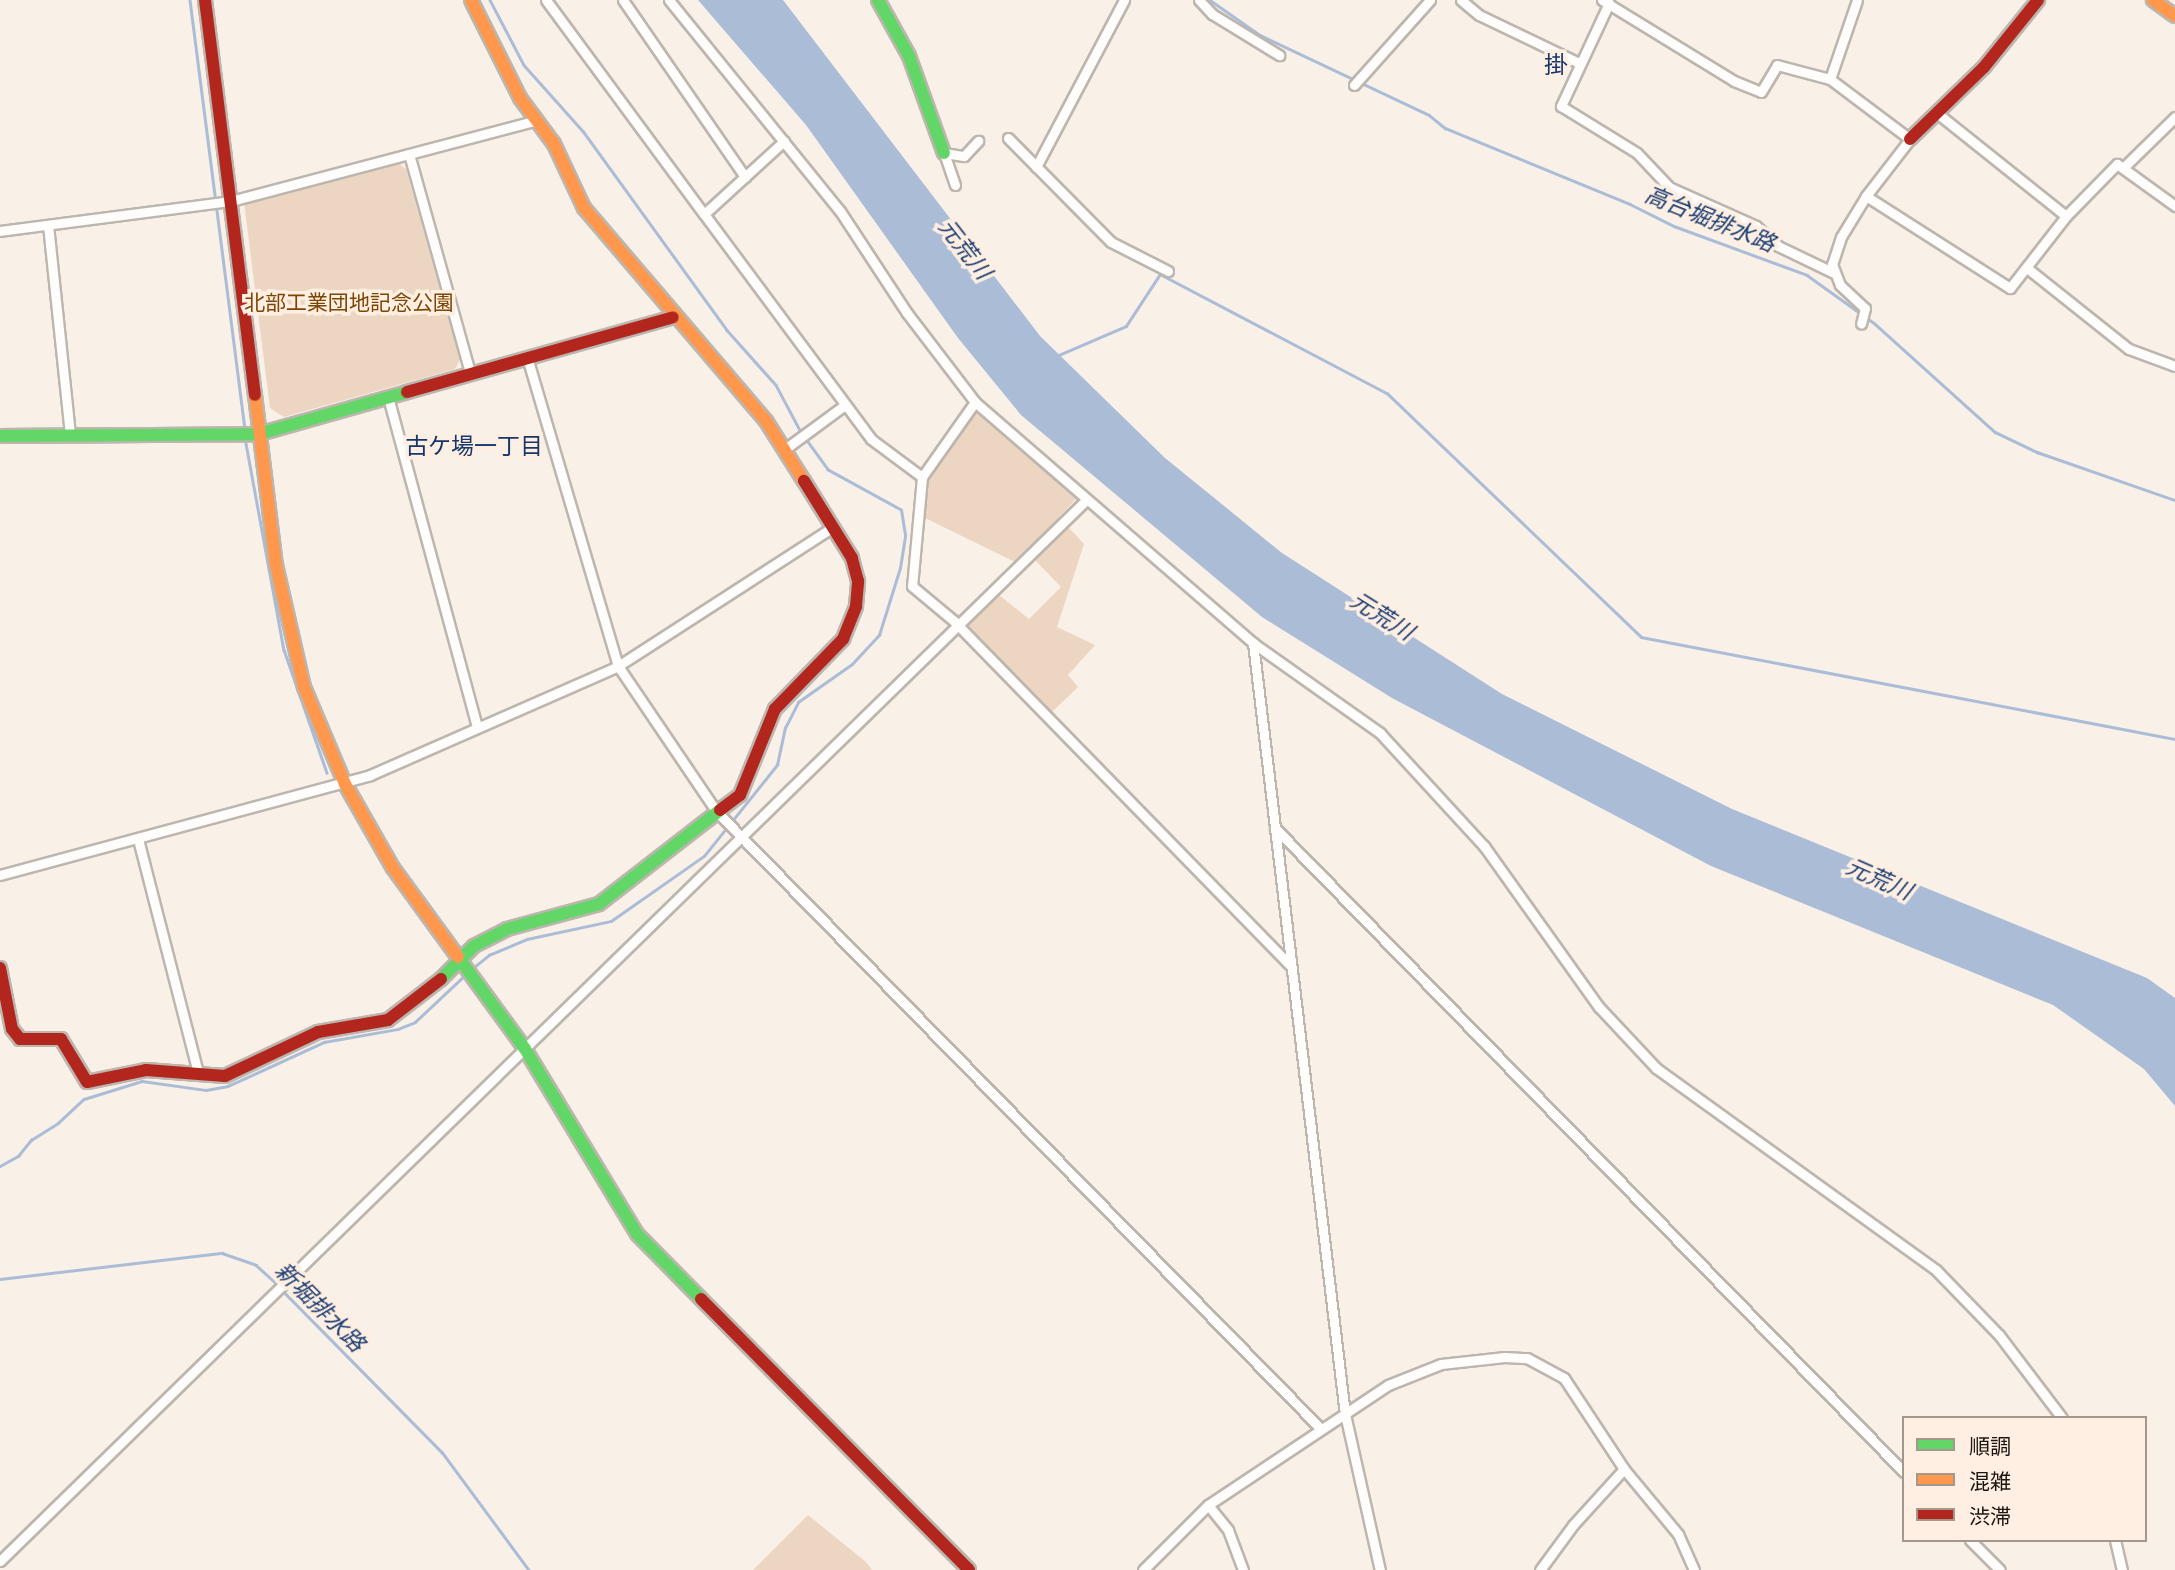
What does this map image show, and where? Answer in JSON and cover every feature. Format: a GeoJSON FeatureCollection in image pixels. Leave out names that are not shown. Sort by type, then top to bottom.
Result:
{"type":"FeatureCollection","features":[{"type":"Feature","properties":{"kind":"street"},"geometry":{"type":"LineString","coordinates":[[205,0],[276,565],[292,648],[319,726],[345,784],[393,868],[524,1049],[637,1234],[969,1570]]}},
{"type":"Feature","properties":{"kind":"street"},"geometry":{"type":"LineString","coordinates":[[0,968],[12,1029],[20,1039],[61,1039],[87,1082],[146,1070],[225,1076],[318,1032],[388,1020],[422,998],[457,958],[507,929],[599,904],[740,796],[775,709],[843,639],[856,606],[859,581],[852,558],[766,421],[673,317],[584,208],[554,144],[499,60],[471,0]]}},
{"type":"Feature","properties":{"kind":"street"},"geometry":{"type":"LineString","coordinates":[[546,0],[871,439],[922,477]]}},
{"type":"Feature","properties":{"kind":"street"},"geometry":{"type":"LineString","coordinates":[[623,0],[745,177]]}},
{"type":"Feature","properties":{"kind":"street"},"geometry":{"type":"LineString","coordinates":[[669,0],[840,211],[907,313],[975,402],[1253,643],[1380,733],[1484,846],[1599,1007],[1656,1068],[1936,1270],[1999,1335],[2060,1416]]}},
{"type":"Feature","properties":{"kind":"street"},"geometry":{"type":"LineString","coordinates":[[878,0],[909,56],[955,185]]}},
{"type":"Feature","properties":{"kind":"street"},"geometry":{"type":"LineString","coordinates":[[1036,167],[1124,0]]}},
{"type":"Feature","properties":{"kind":"street"},"geometry":{"type":"LineString","coordinates":[[1199,0],[1212,14],[1279,55]]}},
{"type":"Feature","properties":{"kind":"street"},"geometry":{"type":"LineString","coordinates":[[1353,85],[1430,0]]}},
{"type":"Feature","properties":{"kind":"street"},"geometry":{"type":"LineString","coordinates":[[1461,0],[1479,15],[1579,63]]}},
{"type":"Feature","properties":{"kind":"street"},"geometry":{"type":"LineString","coordinates":[[1830,79],[1857,0]]}},
{"type":"Feature","properties":{"kind":"street"},"geometry":{"type":"LineString","coordinates":[[1861,324],[1865,307],[1840,285],[1834,273],[1841,237],[1866,196],[1910,139],[1984,67],[2038,0]]}},
{"type":"Feature","properties":{"kind":"street"},"geometry":{"type":"LineString","coordinates":[[2152,0],[2175,16]]}},
{"type":"Feature","properties":{"kind":"street"},"geometry":{"type":"LineString","coordinates":[[1834,273],[1778,246],[1756,226],[1670,187],[1637,153],[1561,106],[1606,1],[1734,81],[1761,92],[1777,65],[1830,79],[1910,139]]}},
{"type":"Feature","properties":{"kind":"street"},"geometry":{"type":"LineString","coordinates":[[1937,113],[2066,216]]}},
{"type":"Feature","properties":{"kind":"street"},"geometry":{"type":"LineString","coordinates":[[2125,166],[2175,117]]}},
{"type":"Feature","properties":{"kind":"street"},"geometry":{"type":"LineString","coordinates":[[0,231],[231,201],[537,120]]}},
{"type":"Feature","properties":{"kind":"street"},"geometry":{"type":"LineString","coordinates":[[1008,138],[1111,242],[1168,271]]}},
{"type":"Feature","properties":{"kind":"street"},"geometry":{"type":"LineString","coordinates":[[704,214],[784,141]]}},
{"type":"Feature","properties":{"kind":"street"},"geometry":{"type":"LineString","coordinates":[[944,153],[964,156],[978,142]]}},
{"type":"Feature","properties":{"kind":"street"},"geometry":{"type":"LineString","coordinates":[[409,154],[470,373]]}},
{"type":"Feature","properties":{"kind":"street"},"geometry":{"type":"LineString","coordinates":[[1866,196],[2010,288],[2066,216],[2117,164],[2125,166],[2175,206]]}},
{"type":"Feature","properties":{"kind":"street"},"geometry":{"type":"LineString","coordinates":[[48,225],[70,435]]}},
{"type":"Feature","properties":{"kind":"street"},"geometry":{"type":"LineString","coordinates":[[2026,268],[2129,349],[2175,366]]}},
{"type":"Feature","properties":{"kind":"street"},"geometry":{"type":"LineString","coordinates":[[0,436],[259,434],[673,317]]}},
{"type":"Feature","properties":{"kind":"street"},"geometry":{"type":"LineString","coordinates":[[527,357],[618,666],[717,812],[1321,1429]]}},
{"type":"Feature","properties":{"kind":"street"},"geometry":{"type":"LineString","coordinates":[[388,397],[477,726]]}},
{"type":"Feature","properties":{"kind":"street"},"geometry":{"type":"LineString","coordinates":[[975,402],[922,477],[912,586],[957,625],[1291,966]]}},
{"type":"Feature","properties":{"kind":"street"},"geometry":{"type":"LineString","coordinates":[[785,449],[845,405]]}},
{"type":"Feature","properties":{"kind":"street"},"geometry":{"type":"LineString","coordinates":[[0,1561],[1086,500]]}},
{"type":"Feature","properties":{"kind":"street"},"geometry":{"type":"LineString","coordinates":[[0,875],[345,784],[618,666],[832,527]]}},
{"type":"Feature","properties":{"kind":"street"},"geometry":{"type":"LineString","coordinates":[[1253,643],[1345,1414],[1380,1570]]}},
{"type":"Feature","properties":{"kind":"street"},"geometry":{"type":"LineString","coordinates":[[1275,828],[1902,1470]]}},
{"type":"Feature","properties":{"kind":"street"},"geometry":{"type":"LineString","coordinates":[[138,839],[198,1072]]}},
{"type":"Feature","properties":{"kind":"street"},"geometry":{"type":"LineString","coordinates":[[1143,1570],[1208,1505],[1388,1384],[1441,1364],[1527,1358],[1564,1378],[1625,1469],[1678,1534],[1694,1570]]}},
{"type":"Feature","properties":{"kind":"street"},"geometry":{"type":"LineString","coordinates":[[1540,1570],[1573,1525],[1625,1469]]}},
{"type":"Feature","properties":{"kind":"street"},"geometry":{"type":"LineString","coordinates":[[1208,1505],[1228,1531],[1243,1570]]}},
{"type":"Feature","properties":{"kind":"street"},"geometry":{"type":"LineString","coordinates":[[1972,1542],[2000,1570]]}},
{"type":"Feature","properties":{"kind":"street"},"geometry":{"type":"LineString","coordinates":[[2115,1542],[2122,1570]]}},
{"type":"Feature","properties":{"kind":"green space","name":"北部工業団地記念公園"},"geometry":{"type":"Polygon","coordinates":[[[397,162],[406,169],[460,360],[455,369],[284,417],[270,408],[244,202],[397,162]]]}},
{"type":"Feature","properties":{"kind":"green space"},"geometry":{"type":"Polygon","coordinates":[[[974,407],[1076,499],[1059,517],[1084,544],[1057,627],[1095,645],[1068,675],[1078,687],[1052,712],[966,626],[999,595],[1029,619],[1061,587],[1035,560],[1015,562],[923,517],[929,474],[974,407]]]}},
{"type":"Feature","properties":{"kind":"green space"},"geometry":{"type":"Polygon","coordinates":[[[808,1515],[866,1562],[872,1570],[753,1570],[808,1515]]]}},
{"type":"Feature","properties":{"kind":"water","name":"元荒川"},"geometry":{"type":"Polygon","coordinates":[[[698,0],[783,0],[1040,336],[1165,458],[1282,553],[1502,694],[1732,809],[2147,978],[2175,998],[2175,1106],[2144,1069],[2053,1005],[1711,866],[1392,698],[1262,617],[1021,415],[958,338],[806,125],[698,0]]]}},
{"type":"Feature","properties":{"kind":"waterway"},"geometry":{"type":"LineString","coordinates":[[190,0],[245,431]]}},
{"type":"Feature","properties":{"kind":"waterway"},"geometry":{"type":"LineString","coordinates":[[490,0],[524,65],[583,131],[727,330],[776,385],[801,432]]}},
{"type":"Feature","properties":{"kind":"waterway","name":"高台堀排水路"},"geometry":{"type":"LineString","coordinates":[[1210,0],[1260,35],[1429,115],[1445,128],[1630,204],[1674,226],[1807,275],[1874,323],[1995,432],[2037,452],[2175,500]]}},
{"type":"Feature","properties":{"kind":"waterway"},"geometry":{"type":"LineString","coordinates":[[1059,355],[1126,326],[1160,274],[1387,393],[1641,637],[2175,739]]}},
{"type":"Feature","properties":{"kind":"waterway"},"geometry":{"type":"LineString","coordinates":[[245,438],[284,650],[327,773]]}},
{"type":"Feature","properties":{"kind":"waterway"},"geometry":{"type":"LineString","coordinates":[[473,968],[489,955],[527,939],[611,921],[704,856],[777,765],[785,728],[798,702],[852,664],[879,635],[900,568],[905,535],[901,510],[828,470],[805,438]]}},
{"type":"Feature","properties":{"kind":"waterway"},"geometry":{"type":"LineString","coordinates":[[0,1166],[18,1156],[31,1140],[58,1123],[84,1099],[142,1081],[206,1090],[228,1086],[324,1042],[398,1029],[415,1022],[465,975]]}},
{"type":"Feature","properties":{"kind":"waterway","name":"新堀排水路"},"geometry":{"type":"LineString","coordinates":[[0,1279],[222,1253],[256,1265],[278,1285]]}},
{"type":"Feature","properties":{"kind":"waterway","name":"新堀排水路"},"geometry":{"type":"LineString","coordinates":[[282,1290],[442,1452],[529,1570]]}},
{"type":"Feature","properties":{"kind":"traffic: fast"},"geometry":{"type":"LineString","coordinates":[[878,0],[909,56],[944,153]]}},
{"type":"Feature","properties":{"kind":"traffic: fast"},"geometry":{"type":"LineString","coordinates":[[0,436],[259,434],[407,392]]}},
{"type":"Feature","properties":{"kind":"traffic: fast"},"geometry":{"type":"LineString","coordinates":[[441,979],[474,946],[507,929],[599,904],[720,810]]}},
{"type":"Feature","properties":{"kind":"traffic: fast"},"geometry":{"type":"LineString","coordinates":[[458,957],[525,1049],[637,1234],[701,1299]]}},
{"type":"Feature","properties":{"kind":"traffic: slow"},"geometry":{"type":"LineString","coordinates":[[471,0],[520,98],[554,144],[584,208],[766,421],[804,481]]}},
{"type":"Feature","properties":{"kind":"traffic: slow"},"geometry":{"type":"LineString","coordinates":[[2153,0],[2175,16]]}},
{"type":"Feature","properties":{"kind":"traffic: slow"},"geometry":{"type":"LineString","coordinates":[[255,395],[276,565],[304,687],[345,784],[393,868],[458,957]]}},
{"type":"Feature","properties":{"kind":"traffic: jam"},"geometry":{"type":"LineString","coordinates":[[205,0],[255,395]]}},
{"type":"Feature","properties":{"kind":"traffic: jam"},"geometry":{"type":"LineString","coordinates":[[1910,139],[1984,67],[2038,0]]}},
{"type":"Feature","properties":{"kind":"traffic: jam"},"geometry":{"type":"LineString","coordinates":[[407,392],[673,317]]}},
{"type":"Feature","properties":{"kind":"traffic: jam"},"geometry":{"type":"LineString","coordinates":[[720,810],[740,795],[775,709],[843,639],[856,606],[858,581],[852,558],[804,481]]}},
{"type":"Feature","properties":{"kind":"traffic: jam"},"geometry":{"type":"LineString","coordinates":[[0,968],[12,1029],[20,1039],[61,1039],[87,1082],[146,1070],[225,1076],[318,1032],[388,1020],[441,979]]}},
{"type":"Feature","properties":{"kind":"traffic: jam"},"geometry":{"type":"LineString","coordinates":[[701,1299],[969,1570]]}},
{"type":"Feature","properties":{"kind":"district","name":"掛"},"geometry":{"type":"Point","coordinates":[1556,65]}},
{"type":"Feature","properties":{"kind":"district","name":"古ケ場一丁目"},"geometry":{"type":"Point","coordinates":[474,446]}}]}
